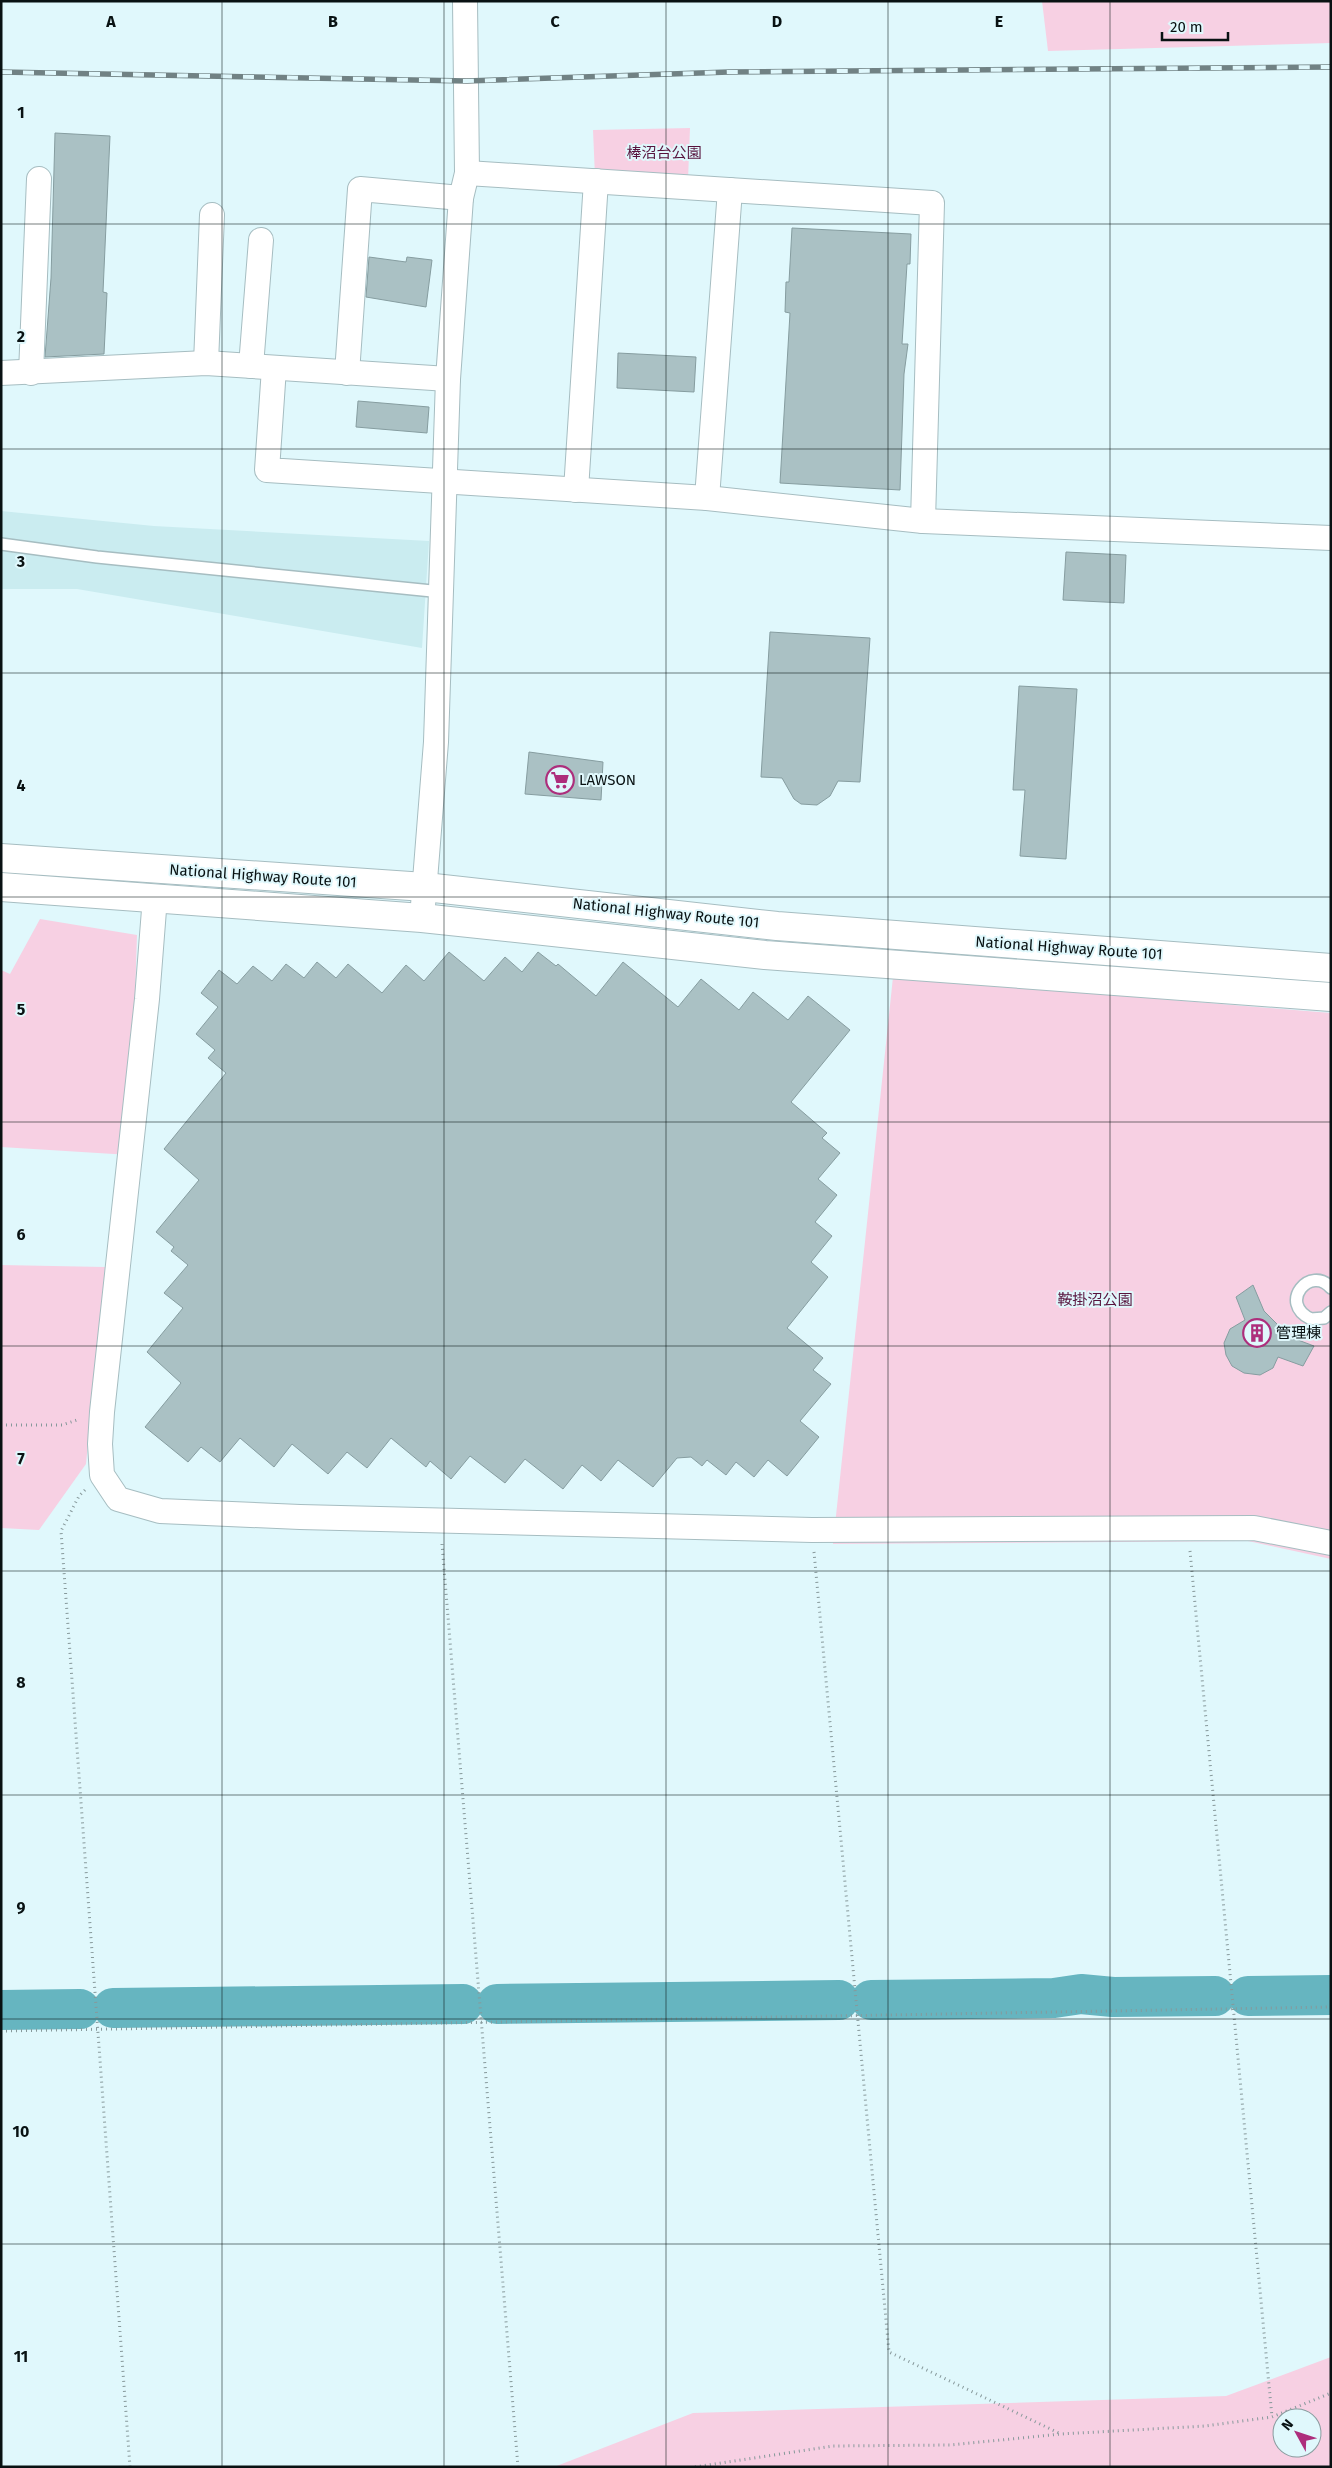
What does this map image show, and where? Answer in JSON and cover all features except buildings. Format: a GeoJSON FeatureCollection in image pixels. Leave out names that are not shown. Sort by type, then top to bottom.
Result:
{"type":"FeatureCollection","features":[{"type":"Feature","properties":{"kind":"highway","name":"National Highway Route 101"},"geometry":{"type":"LineString","coordinates":[[1,858],[425,887],[777,926],[1331,968]]}},
{"type":"Feature","properties":{"kind":"highway","name":"National Highway Route 101"},"geometry":{"type":"LineString","coordinates":[[1,887],[422,918],[765,954],[1331,997]]}},
{"type":"Feature","properties":{"kind":"street"},"geometry":{"type":"LineString","coordinates":[[422,918],[436,742],[442,592],[443,482],[448,379],[461,198],[467,173],[465,1]]}},
{"type":"Feature","properties":{"kind":"street"},"geometry":{"type":"LineString","coordinates":[[467,173],[932,203],[923,521]]}},
{"type":"Feature","properties":{"kind":"street"},"geometry":{"type":"LineString","coordinates":[[31,373],[39,179]]}},
{"type":"Feature","properties":{"kind":"street"},"geometry":{"type":"LineString","coordinates":[[576,490],[596,181]]}},
{"type":"Feature","properties":{"kind":"street"},"geometry":{"type":"LineString","coordinates":[[347,372],[360,189],[461,198]]}},
{"type":"Feature","properties":{"kind":"street"},"geometry":{"type":"LineString","coordinates":[[707,498],[730,190]]}},
{"type":"Feature","properties":{"kind":"street"},"geometry":{"type":"LineString","coordinates":[[206,363],[212,215]]}},
{"type":"Feature","properties":{"kind":"street"},"geometry":{"type":"LineString","coordinates":[[260,240],[262,367],[268,470],[707,498],[923,521],[1331,538]]}},
{"type":"Feature","properties":{"kind":"street"},"geometry":{"type":"LineString","coordinates":[[1,373],[206,363],[448,379]]}},
{"type":"Feature","properties":{"kind":"street"},"geometry":{"type":"LineString","coordinates":[[155,898],[147,1000],[100,1444],[102,1475],[118,1499],[160,1511],[440,1521],[812,1530],[1254,1528],[1331,1543]]}},
{"type":"Feature","properties":{"kind":"lane"},"geometry":{"type":"LineString","coordinates":[[1,544],[116,560],[442,592]]}},
{"type":"Feature","properties":{"kind":"lane"},"geometry":{"type":"LineString","coordinates":[[1331,1288],[1323,1282],[1310,1281],[1300,1288],[1296,1300],[1300,1312],[1311,1319],[1324,1318],[1331,1312]]}},
{"type":"Feature","properties":{"kind":"path"},"geometry":{"type":"LineString","coordinates":[[1,1425],[62,1424],[102,1412]]}},
{"type":"Feature","properties":{"kind":"path"},"geometry":{"type":"LineString","coordinates":[[102,1475],[79,1496],[61,1531],[130,2467]]}},
{"type":"Feature","properties":{"kind":"path"},"geometry":{"type":"LineString","coordinates":[[440,1521],[518,2467]]}},
{"type":"Feature","properties":{"kind":"path"},"geometry":{"type":"LineString","coordinates":[[695,2467],[833,2446],[950,2445],[1061,2434],[1205,2426],[1272,2417],[1187,1528]]}},
{"type":"Feature","properties":{"kind":"path"},"geometry":{"type":"LineString","coordinates":[[812,1530],[889,2352],[1061,2434]]}},
{"type":"Feature","properties":{"kind":"path"},"geometry":{"type":"LineString","coordinates":[[1,2031],[1331,2007]]}},
{"type":"Feature","properties":{"kind":"path"},"geometry":{"type":"LineString","coordinates":[[1294,2408],[1331,2393]]}},
{"type":"Feature","properties":{"kind":"shaded area"},"geometry":{"type":"Polygon","coordinates":[[[1,511],[154,526],[429,541],[422,648],[77,589],[1,589],[1,511]]]}},
{"type":"Feature","properties":{"kind":"green space"},"geometry":{"type":"Polygon","coordinates":[[[1042,1],[1331,1],[1331,43],[1048,51],[1042,1]]]}},
{"type":"Feature","properties":{"kind":"green space","name":"棒沼台公園"},"geometry":{"type":"Polygon","coordinates":[[[690,128],[688,180],[595,177],[593,130],[690,128]]]}},
{"type":"Feature","properties":{"kind":"green space"},"geometry":{"type":"Polygon","coordinates":[[[40,919],[137,935],[130,1155],[1,1147],[1,970],[10,974],[40,919]]]}},
{"type":"Feature","properties":{"kind":"green space","name":"鞍掛沼公園"},"geometry":{"type":"Polygon","coordinates":[[[893,977],[1331,1013],[1331,1559],[1248,1541],[833,1544],[893,977]]]}},
{"type":"Feature","properties":{"kind":"green space"},"geometry":{"type":"Polygon","coordinates":[[[1,1265],[105,1267],[86,1464],[39,1530],[1,1528],[1,1265]]]}},
{"type":"Feature","properties":{"kind":"green space"},"geometry":{"type":"Polygon","coordinates":[[[1331,2357],[1331,2467],[554,2467],[693,2413],[1226,2396],[1331,2357]]]}},
{"type":"Feature","properties":{"kind":"waterway"},"geometry":{"type":"LineString","coordinates":[[871,2000],[1054,1998],[1081,1994],[1113,1997],[1215,1996]]}},
{"type":"Feature","properties":{"kind":"waterway"},"geometry":{"type":"LineString","coordinates":[[1248,1996],[1331,1995]]}},
{"type":"Feature","properties":{"kind":"waterway"},"geometry":{"type":"LineString","coordinates":[[497,2004],[839,2000]]}},
{"type":"Feature","properties":{"kind":"waterway"},"geometry":{"type":"LineString","coordinates":[[113,2008],[463,2004]]}},
{"type":"Feature","properties":{"kind":"waterway"},"geometry":{"type":"LineString","coordinates":[[1,2010],[80,2009]]}},
{"type":"Feature","properties":{"kind":"railway"},"geometry":{"type":"LineString","coordinates":[[1,72],[467,81],[729,72],[1331,67]]}},
{"type":"Feature","properties":{"kind":"place","name":"LAWSON"},"geometry":{"type":"Point","coordinates":[560,780]}},
{"type":"Feature","properties":{"kind":"place","name":"管理棟"},"geometry":{"type":"Point","coordinates":[1257,1333]}}]}
